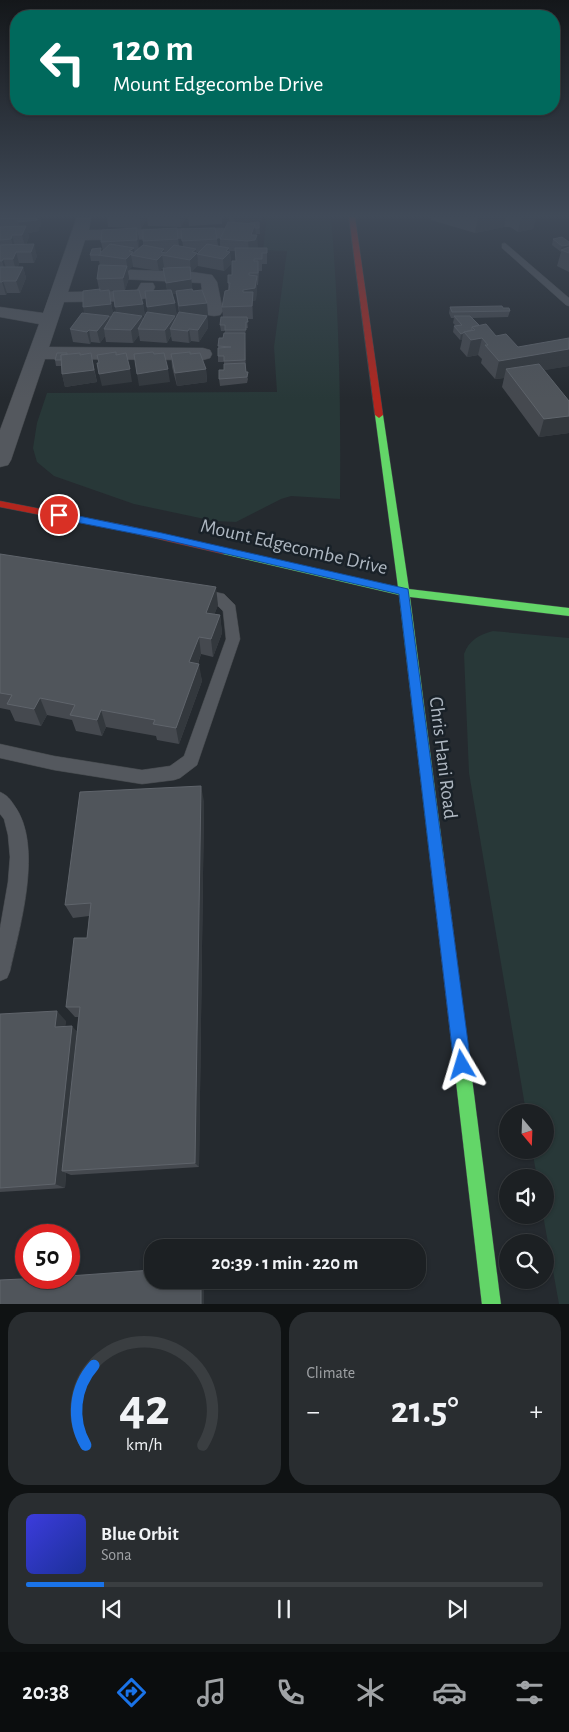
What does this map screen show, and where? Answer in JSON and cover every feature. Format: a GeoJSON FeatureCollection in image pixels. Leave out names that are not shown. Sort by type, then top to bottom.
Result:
{"type":"FeatureCollection","features":[{"type":"Feature","properties":{"kind":"main road","name":"Chris Hani Road"},"geometry":{"type":"LineString","coordinates":[[361,278],[404,592],[492,1304]]}},
{"type":"Feature","properties":{"kind":"main road","name":"Mount Edgecombe Drive"},"geometry":{"type":"LineString","coordinates":[[0,504],[162,536],[404,592],[569,612]]}},
{"type":"Feature","properties":{"kind":"street"},"geometry":{"type":"LineString","coordinates":[[0,460],[64,278]]}},
{"type":"Feature","properties":{"kind":"street"},"geometry":{"type":"LineString","coordinates":[[58,297],[140,295],[147,290],[150,278]]}},
{"type":"Feature","properties":{"kind":"street"},"geometry":{"type":"LineString","coordinates":[[201,278],[209,282],[214,311]]}},
{"type":"Feature","properties":{"kind":"street"},"geometry":{"type":"LineString","coordinates":[[0,312],[50,320]]}},
{"type":"Feature","properties":{"kind":"street"},"geometry":{"type":"LineString","coordinates":[[38,353],[203,354]]}},
{"type":"Feature","properties":{"kind":"lane"},"geometry":{"type":"LineString","coordinates":[[541,278],[569,303]]}},
{"type":"Feature","properties":{"kind":"lane"},"geometry":{"type":"LineString","coordinates":[[0,751],[54,763],[142,777],[174,773],[190,760],[232,639],[230,609],[219,598],[181,590]]}},
{"type":"Feature","properties":{"kind":"lane"},"geometry":{"type":"LineString","coordinates":[[0,800],[6,805],[18,835],[18,881],[0,971]]}},
{"type":"Feature","properties":{"kind":"shaded area"},"geometry":{"type":"Polygon","coordinates":[[[283,278],[335,278],[339,358],[340,499],[291,496],[281,499],[236,522],[214,521],[134,504],[54,476],[37,462],[33,448],[37,423],[47,393],[277,392],[274,347],[283,278]]]}},
{"type":"Feature","properties":{"kind":"shaded area"},"geometry":{"type":"Polygon","coordinates":[[[493,631],[569,638],[569,1304],[559,1304],[554,1276],[554,1234],[546,1234],[545,1224],[554,1224],[554,1169],[536,1169],[534,1159],[554,1159],[554,1104],[525,1104],[469,773],[464,654],[469,645],[483,634],[493,631]]]}},
{"type":"Feature","properties":{"kind":"building"},"geometry":{"type":"Polygon","coordinates":[[[0,278],[18,278],[16,281],[0,282],[0,278]]]}},
{"type":"Feature","properties":{"kind":"building"},"geometry":{"type":"Polygon","coordinates":[[[97,278],[123,278],[123,278],[97,278]]]}},
{"type":"Feature","properties":{"kind":"building"},"geometry":{"type":"Polygon","coordinates":[[[165,278],[191,278],[191,279],[166,283],[165,278]]]}},
{"type":"Feature","properties":{"kind":"building"},"geometry":{"type":"Polygon","coordinates":[[[228,278],[257,278],[255,288],[243,290],[243,292],[253,292],[252,306],[222,307],[225,291],[229,290],[230,283],[228,283],[228,278]]]}},
{"type":"Feature","properties":{"kind":"building"},"geometry":{"type":"Polygon","coordinates":[[[100,289],[100,291],[109,290],[111,304],[83,307],[83,291],[100,289]]]}},
{"type":"Feature","properties":{"kind":"building"},"geometry":{"type":"Polygon","coordinates":[[[192,289],[193,291],[202,290],[207,303],[179,306],[176,291],[192,289]]]}},
{"type":"Feature","properties":{"kind":"building"},"geometry":{"type":"Polygon","coordinates":[[[139,290],[143,304],[115,307],[113,291],[139,290]]]}},
{"type":"Feature","properties":{"kind":"building"},"geometry":{"type":"Polygon","coordinates":[[[171,290],[175,303],[147,307],[145,291],[171,290]]]}},
{"type":"Feature","properties":{"kind":"building"},"geometry":{"type":"Polygon","coordinates":[[[502,306],[503,308],[509,308],[510,311],[452,312],[450,307],[502,306]]]}},
{"type":"Feature","properties":{"kind":"building"},"geometry":{"type":"Polygon","coordinates":[[[114,312],[142,316],[131,330],[104,329],[114,312]]]}},
{"type":"Feature","properties":{"kind":"building"},"geometry":{"type":"Polygon","coordinates":[[[147,312],[175,316],[165,330],[138,329],[147,312]]]}},
{"type":"Feature","properties":{"kind":"building"},"geometry":{"type":"Polygon","coordinates":[[[179,312],[207,316],[198,330],[170,329],[179,312]]]}},
{"type":"Feature","properties":{"kind":"building"},"geometry":{"type":"Polygon","coordinates":[[[82,313],[109,316],[97,331],[89,330],[87,332],[70,329],[82,313]]]}},
{"type":"Feature","properties":{"kind":"building"},"geometry":{"type":"Polygon","coordinates":[[[454,316],[470,316],[479,325],[461,334],[454,326],[462,325],[454,316]]]}},
{"type":"Feature","properties":{"kind":"building"},"geometry":{"type":"Polygon","coordinates":[[[221,317],[247,317],[246,330],[225,330],[225,325],[220,325],[221,317]]]}},
{"type":"Feature","properties":{"kind":"building"},"geometry":{"type":"Polygon","coordinates":[[[486,324],[496,336],[506,334],[518,347],[569,338],[569,349],[499,361],[485,345],[488,345],[482,338],[471,340],[464,332],[475,330],[472,327],[486,324]]]}},
{"type":"Feature","properties":{"kind":"building"},"geometry":{"type":"Polygon","coordinates":[[[224,333],[245,333],[245,360],[224,361],[224,356],[218,356],[218,348],[231,347],[218,346],[219,338],[223,338],[224,333]]]}},
{"type":"Feature","properties":{"kind":"building"},"geometry":{"type":"Polygon","coordinates":[[[116,352],[116,355],[126,353],[130,369],[99,374],[97,355],[116,352]]]}},
{"type":"Feature","properties":{"kind":"building"},"geometry":{"type":"Polygon","coordinates":[[[153,352],[154,354],[164,353],[168,369],[137,374],[134,354],[153,352]]]}},
{"type":"Feature","properties":{"kind":"building"},"geometry":{"type":"Polygon","coordinates":[[[190,352],[190,354],[200,353],[206,369],[175,373],[171,354],[190,352]]]}},
{"type":"Feature","properties":{"kind":"building"},"geometry":{"type":"Polygon","coordinates":[[[57,353],[67,354],[61,355],[61,360],[55,360],[57,353]]]}},
{"type":"Feature","properties":{"kind":"building"},"geometry":{"type":"Polygon","coordinates":[[[80,353],[80,355],[91,353],[94,370],[62,374],[61,355],[80,353]]]}},
{"type":"Feature","properties":{"kind":"building"},"geometry":{"type":"Polygon","coordinates":[[[245,363],[246,372],[248,372],[247,377],[219,379],[219,370],[224,370],[224,364],[245,363]]]}},
{"type":"Feature","properties":{"kind":"building"},"geometry":{"type":"Polygon","coordinates":[[[539,364],[569,401],[569,416],[544,419],[506,369],[539,364]]]}},
{"type":"Feature","properties":{"kind":"building"},"geometry":{"type":"Polygon","coordinates":[[[0,554],[216,587],[206,613],[220,615],[211,639],[199,637],[189,662],[199,664],[176,728],[153,724],[155,720],[101,710],[97,720],[70,715],[75,705],[40,698],[34,709],[7,704],[12,695],[0,693],[0,554]]]}},
{"type":"Feature","properties":{"kind":"building"},"geometry":{"type":"Polygon","coordinates":[[[201,786],[195,1163],[62,1171],[80,1007],[66,1007],[74,938],[87,938],[91,903],[65,905],[80,792],[201,786]]]}},
{"type":"Feature","properties":{"kind":"building"},"geometry":{"type":"Polygon","coordinates":[[[57,1011],[55,1027],[72,1026],[55,1184],[0,1188],[0,1014],[57,1011]]]}},
{"type":"Feature","properties":{"kind":"building"},"geometry":{"type":"Polygon","coordinates":[[[144,1271],[144,1289],[201,1289],[201,1304],[0,1304],[0,1280],[15,1279],[15,1289],[80,1289],[80,1275],[144,1271]]]}},
{"type":"Feature","properties":{"kind":"traffic: fast"},"geometry":{"type":"LineString","coordinates":[[379,415],[404,592],[437,859]]}},
{"type":"Feature","properties":{"kind":"traffic: fast"},"geometry":{"type":"LineString","coordinates":[[223,551],[404,592],[569,612]]}},
{"type":"Feature","properties":{"kind":"traffic: fast"},"geometry":{"type":"LineString","coordinates":[[459,1039],[492,1304]]}},
{"type":"Feature","properties":{"kind":"traffic: slow"},"geometry":{"type":"LineString","coordinates":[[437,859],[459,1039]]}},
{"type":"Feature","properties":{"kind":"traffic: jam"},"geometry":{"type":"LineString","coordinates":[[360,278],[379,415]]}},
{"type":"Feature","properties":{"kind":"traffic: jam"},"geometry":{"type":"LineString","coordinates":[[0,504],[128,529],[223,551]]}},
{"type":"Feature","properties":{"kind":"route"},"geometry":{"type":"LineString","coordinates":[[59,515],[162,536],[404,592],[462,1065]]}}]}
